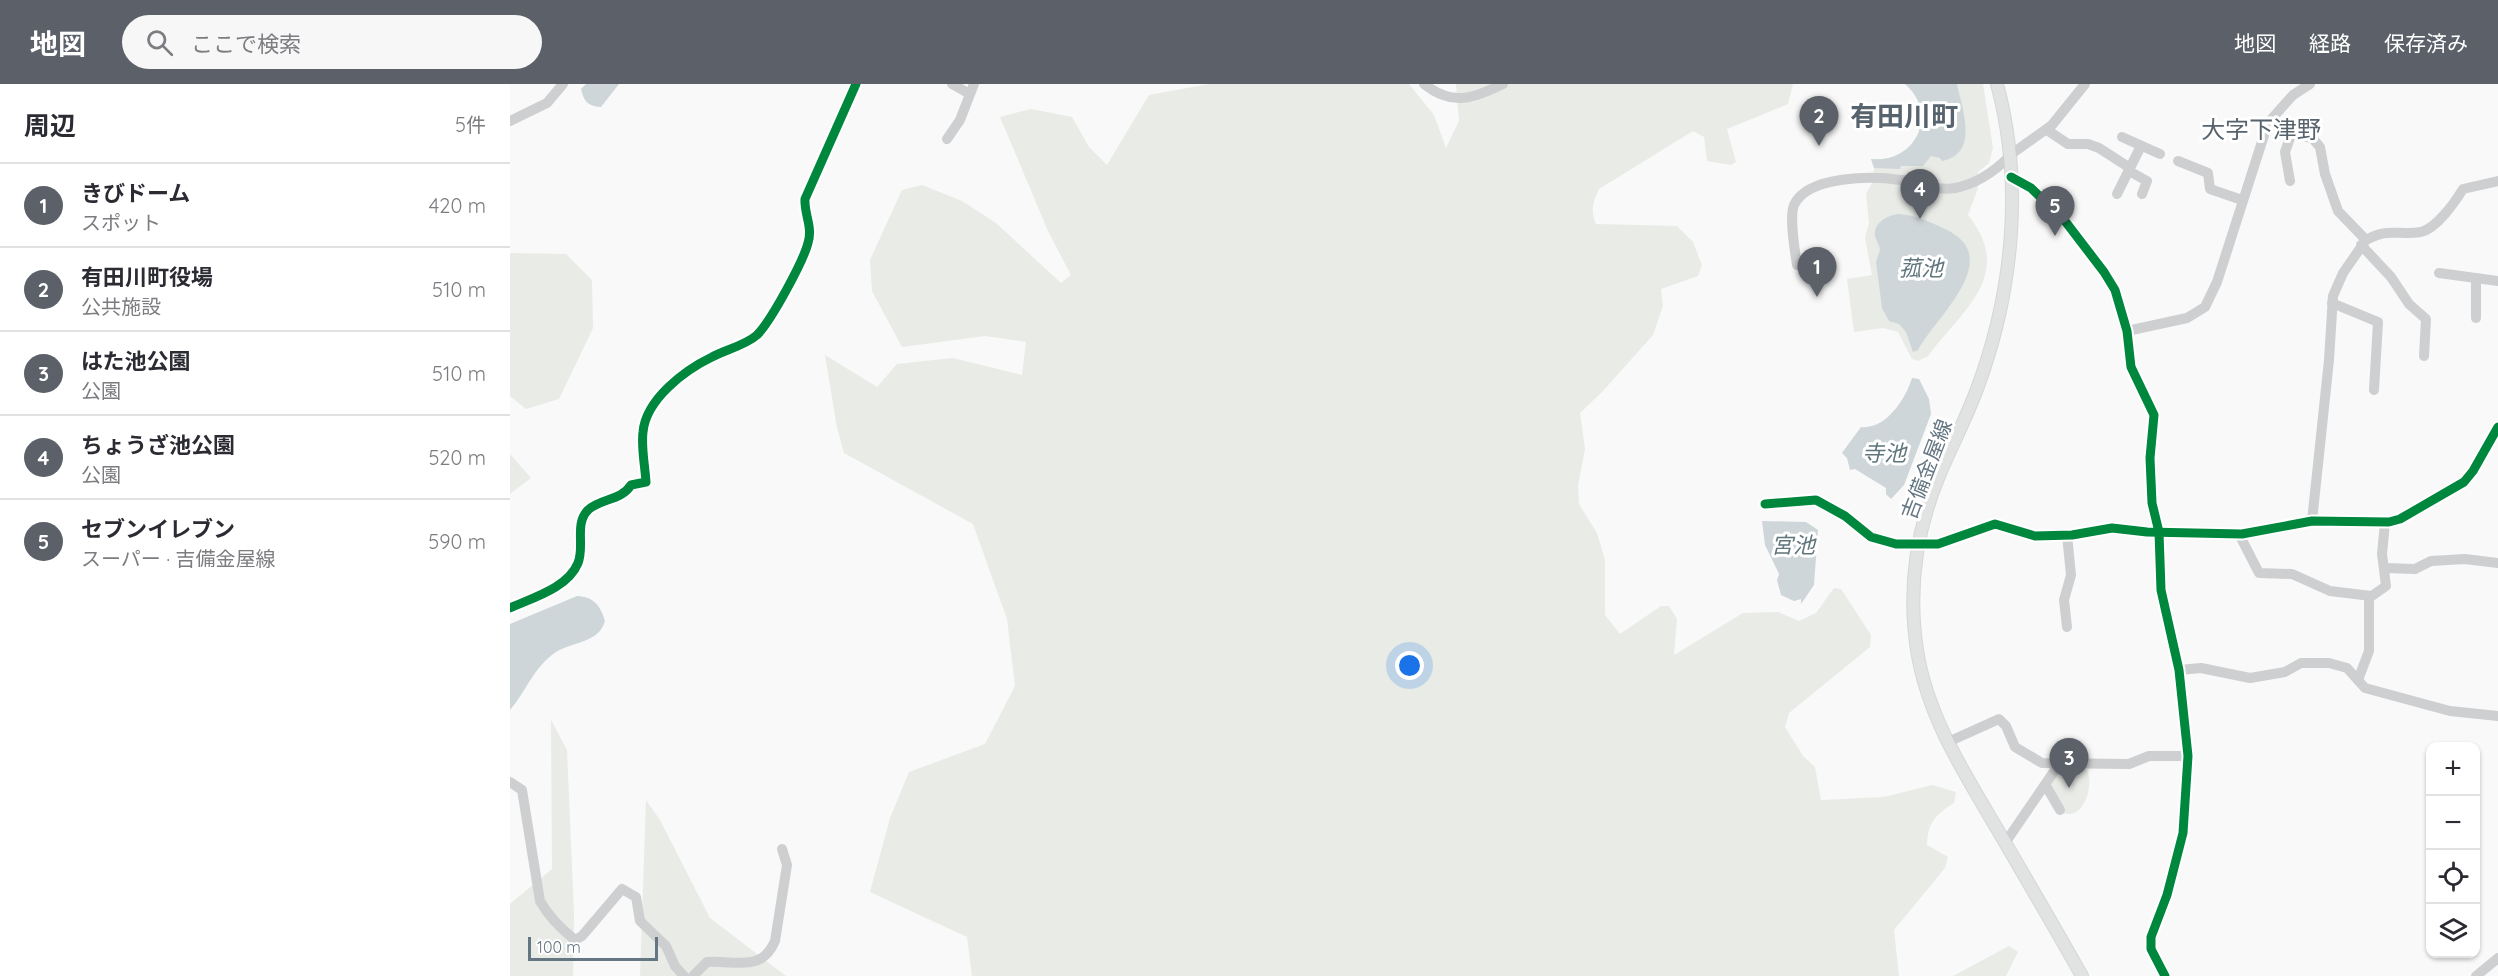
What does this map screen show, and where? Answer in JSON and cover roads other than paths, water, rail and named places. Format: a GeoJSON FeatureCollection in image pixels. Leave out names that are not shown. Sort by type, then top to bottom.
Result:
{"type":"FeatureCollection","features":[{"type":"Feature","properties":{"kind":"main road","name":"吉備金屋線"},"geometry":{"type":"LineString","coordinates":[[1997,84],[2010,156],[2007,267],[1996,329],[1977,389],[1931,495],[1918,543],[1913,597],[1917,651],[1931,704],[1948,742],[2082,976]]}},
{"type":"Feature","properties":{"kind":"street"},"geometry":{"type":"LineString","coordinates":[[510,121],[547,103],[564,84]]}},
{"type":"Feature","properties":{"kind":"street"},"geometry":{"type":"LineString","coordinates":[[510,608],[549,590],[569,576],[579,562],[582,519],[589,509],[626,492],[631,485],[646,482],[643,431],[651,409],[669,388],[691,368],[756,335],[769,318],[808,244],[810,229],[804,208],[805,199],[856,84]]}},
{"type":"Feature","properties":{"kind":"street"},"geometry":{"type":"LineString","coordinates":[[947,139],[960,120],[971,88],[952,84]]}},
{"type":"Feature","properties":{"kind":"street"},"geometry":{"type":"LineString","coordinates":[[1424,84],[1445,97],[1473,98],[1503,84]]}},
{"type":"Feature","properties":{"kind":"street"},"geometry":{"type":"LineString","coordinates":[[1797,265],[1792,211],[1797,201],[1818,185],[1839,180],[1880,178],[1902,180],[1931,187],[1954,188],[1980,179],[2047,130],[2085,84]]}},
{"type":"Feature","properties":{"kind":"street"},"geometry":{"type":"LineString","coordinates":[[2127,331],[2187,318],[2205,307],[2217,282],[2268,123],[2293,95],[2310,84]]}},
{"type":"Feature","properties":{"kind":"street"},"geometry":{"type":"LineString","coordinates":[[2268,123],[2313,139],[2320,147],[2333,201],[2338,211],[2391,277],[2409,304],[2426,319],[2424,356]]}},
{"type":"Feature","properties":{"kind":"street"},"geometry":{"type":"LineString","coordinates":[[2047,130],[2068,144],[2088,144],[2099,148],[2147,181],[2142,194]]}},
{"type":"Feature","properties":{"kind":"street"},"geometry":{"type":"LineString","coordinates":[[2290,181],[2285,149],[2292,132]]}},
{"type":"Feature","properties":{"kind":"street"},"geometry":{"type":"LineString","coordinates":[[2122,137],[2160,154]]}},
{"type":"Feature","properties":{"kind":"street"},"geometry":{"type":"LineString","coordinates":[[2117,194],[2141,146]]}},
{"type":"Feature","properties":{"kind":"street"},"geometry":{"type":"LineString","coordinates":[[2178,161],[2208,173],[2210,189],[2242,200]]}},
{"type":"Feature","properties":{"kind":"street"},"geometry":{"type":"LineString","coordinates":[[2011,177],[2031,188],[2065,221],[2115,290],[2127,331],[2132,368],[2154,415],[2150,458],[2152,503],[2159,532],[2161,590],[2179,670],[2188,756],[2183,833],[2167,896],[2151,937],[2151,949],[2165,976]]}},
{"type":"Feature","properties":{"kind":"street"},"geometry":{"type":"LineString","coordinates":[[2312,521],[2329,360],[2332,303],[2343,273],[2364,242],[2380,232],[2420,232],[2428,229],[2456,201],[2463,189],[2498,180]]}},
{"type":"Feature","properties":{"kind":"street"},"geometry":{"type":"LineString","coordinates":[[2439,273],[2498,281]]}},
{"type":"Feature","properties":{"kind":"street"},"geometry":{"type":"LineString","coordinates":[[2476,278],[2476,318]]}},
{"type":"Feature","properties":{"kind":"street"},"geometry":{"type":"LineString","coordinates":[[2332,303],[2378,322],[2374,390]]}},
{"type":"Feature","properties":{"kind":"street"},"geometry":{"type":"LineString","coordinates":[[1765,504],[1816,500],[1837,510],[1862,532],[1880,541],[1896,544],[1938,544],[1995,524],[2035,536],[2067,535],[2112,528],[2239,534],[2312,521],[2385,523],[2400,519],[2464,482],[2474,471],[2498,427]]}},
{"type":"Feature","properties":{"kind":"street"},"geometry":{"type":"LineString","coordinates":[[2358,680],[2369,651],[2368,598],[2386,586],[2382,554],[2385,523]]}},
{"type":"Feature","properties":{"kind":"street"},"geometry":{"type":"LineString","coordinates":[[2239,534],[2259,573],[2292,574],[2330,591],[2371,596]]}},
{"type":"Feature","properties":{"kind":"street"},"geometry":{"type":"LineString","coordinates":[[2067,535],[2071,575],[2064,600],[2067,627]]}},
{"type":"Feature","properties":{"kind":"street"},"geometry":{"type":"LineString","coordinates":[[2385,568],[2415,569],[2431,561],[2465,559],[2498,563]]}},
{"type":"Feature","properties":{"kind":"street"},"geometry":{"type":"LineString","coordinates":[[2179,670],[2201,668],[2250,678],[2285,672],[2301,663],[2330,663],[2347,668],[2365,688],[2435,708],[2498,716]]}},
{"type":"Feature","properties":{"kind":"street"},"geometry":{"type":"LineString","coordinates":[[1948,742],[1999,719],[2006,726],[2015,747],[2042,763],[2129,764],[2149,756],[2188,756]]}},
{"type":"Feature","properties":{"kind":"street"},"geometry":{"type":"LineString","coordinates":[[2004,843],[2046,786],[2059,764]]}},
{"type":"Feature","properties":{"kind":"street"},"geometry":{"type":"LineString","coordinates":[[510,782],[522,790],[540,901],[554,921],[575,940],[595,924],[622,889],[628,891],[636,897],[640,921],[644,928],[666,946],[675,966],[684,976]]}},
{"type":"Feature","properties":{"kind":"street"},"geometry":{"type":"LineString","coordinates":[[2046,786],[2060,810]]}},
{"type":"Feature","properties":{"kind":"street"},"geometry":{"type":"LineString","coordinates":[[693,976],[707,963],[750,963],[761,960],[771,952],[775,941],[788,865],[782,849]]}},
{"type":"Feature","properties":{"kind":"street"},"geometry":{"type":"LineString","coordinates":[[2476,976],[2498,958]]}},
{"type":"Feature","properties":{"kind":"water"},"geometry":{"type":"Polygon","coordinates":[[[586,84],[619,84],[601,107],[589,104],[585,100],[581,89],[586,84]]]}},
{"type":"Feature","properties":{"kind":"water"},"geometry":{"type":"Polygon","coordinates":[[[1905,84],[1957,84],[1965,118],[1965,141],[1961,150],[1954,157],[1942,161],[1940,158],[1931,156],[1923,166],[1901,166],[1900,169],[1874,168],[1871,159],[1900,154],[1918,135],[1921,109],[1915,96],[1905,84]]]}},
{"type":"Feature","properties":{"kind":"water","name":"菰池"},"geometry":{"type":"Polygon","coordinates":[[[1898,214],[1917,217],[1947,230],[1963,242],[1970,257],[1968,273],[1961,289],[1918,350],[1913,352],[1906,332],[1899,324],[1889,321],[1882,308],[1876,262],[1880,250],[1875,236],[1876,227],[1886,218],[1898,214]]]}},
{"type":"Feature","properties":{"kind":"water","name":"寺池"},"geometry":{"type":"Polygon","coordinates":[[[1912,378],[1919,379],[1929,399],[1931,414],[1904,485],[1891,499],[1886,494],[1886,488],[1855,469],[1850,470],[1847,458],[1842,453],[1861,427],[1870,427],[1879,423],[1894,411],[1905,395],[1912,378]]]}},
{"type":"Feature","properties":{"kind":"water","name":"宮池"},"geometry":{"type":"Polygon","coordinates":[[[1762,521],[1806,522],[1818,530],[1814,585],[1801,604],[1801,599],[1794,601],[1781,595],[1777,580],[1779,574],[1765,545],[1762,521]]]}},
{"type":"Feature","properties":{"kind":"water"},"geometry":{"type":"Polygon","coordinates":[[[577,596],[588,598],[598,606],[605,621],[602,628],[591,638],[562,649],[548,658],[510,710],[510,624],[577,596]]]}},
{"type":"Feature","properties":{"kind":"place","name":"有田川町役場"},"geometry":{"type":"Point","coordinates":[1819,146]}},
{"type":"Feature","properties":{"kind":"place","name":"ちょうざ池公園"},"geometry":{"type":"Point","coordinates":[1920,219]}},
{"type":"Feature","properties":{"kind":"place","name":"セブンイレブン"},"geometry":{"type":"Point","coordinates":[2055,236]}},
{"type":"Feature","properties":{"kind":"place","name":"きびドーム"},"geometry":{"type":"Point","coordinates":[1817,297]}},
{"type":"Feature","properties":{"kind":"place","name":"はた池公園"},"geometry":{"type":"Point","coordinates":[2069,788]}},
{"type":"Feature","properties":{"kind":"district","name":"有田川町"},"geometry":{"type":"Point","coordinates":[1904,116]}},
{"type":"Feature","properties":{"kind":"district","name":"大字下津野"},"geometry":{"type":"Point","coordinates":[2261,129]}}]}
